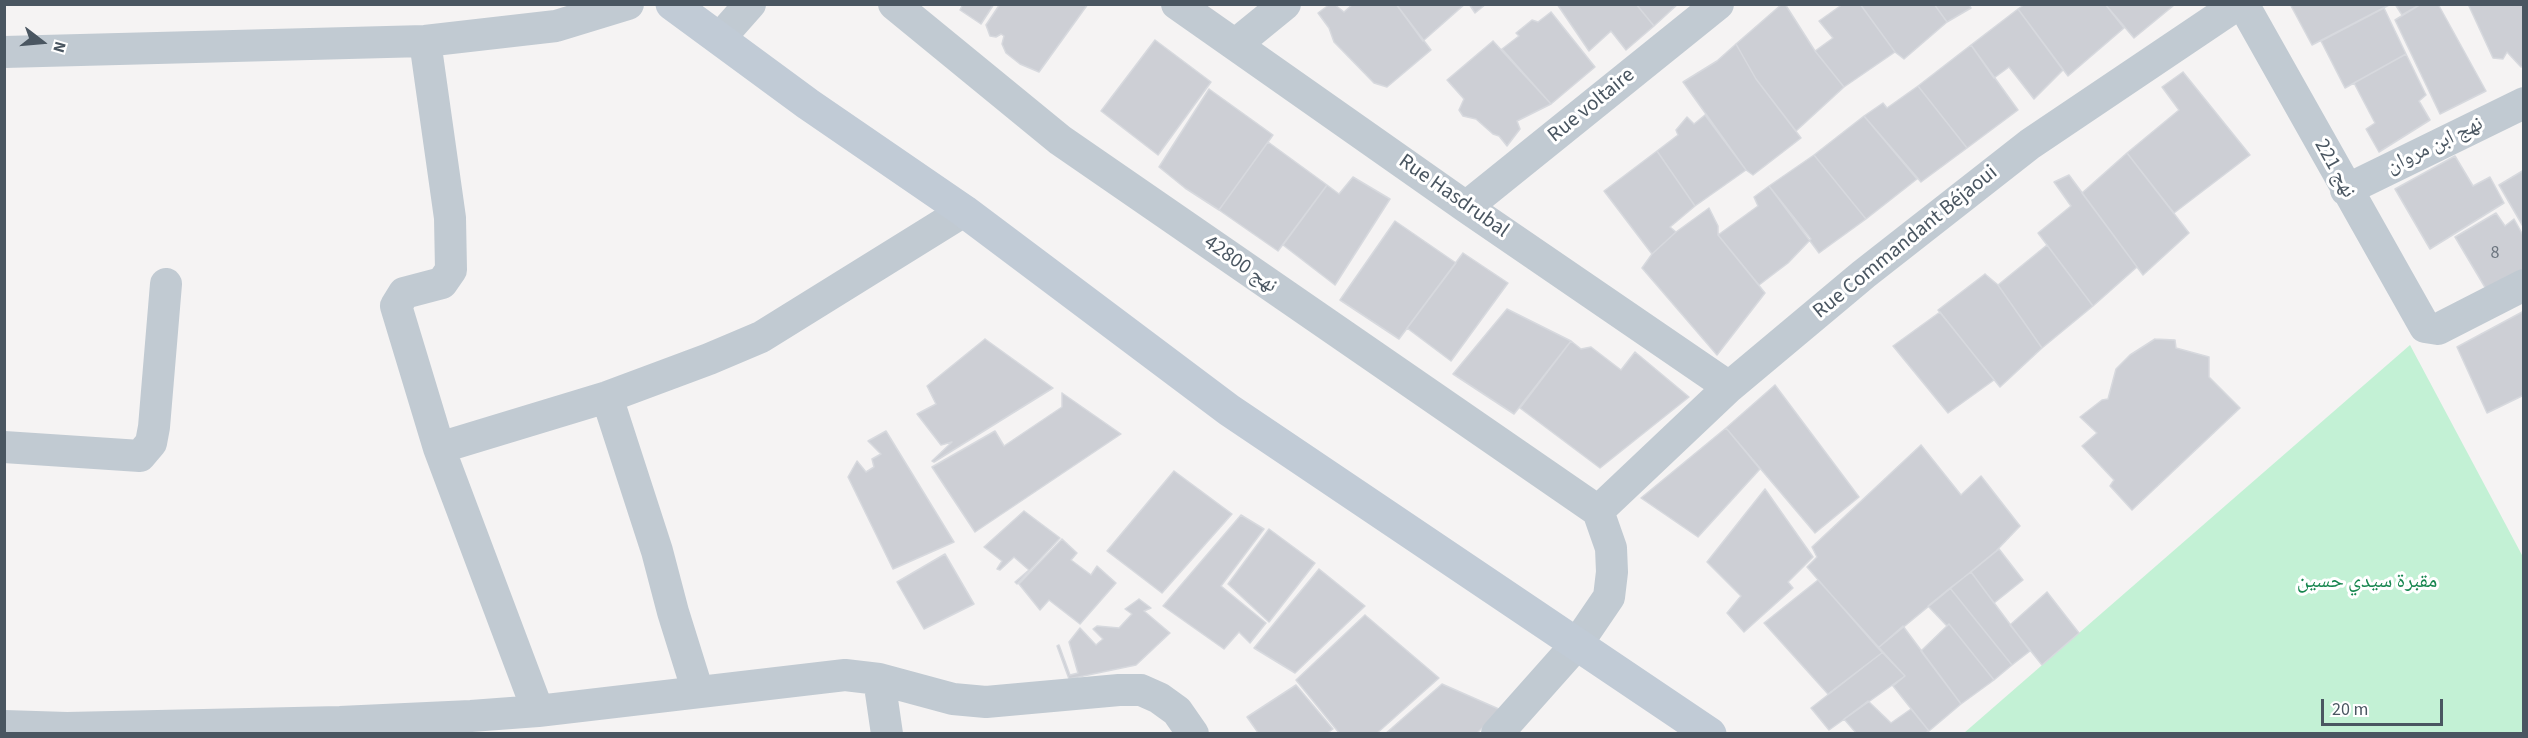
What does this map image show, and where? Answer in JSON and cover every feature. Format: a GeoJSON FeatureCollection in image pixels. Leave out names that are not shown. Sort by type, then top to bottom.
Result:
{"type":"FeatureCollection","features":[{"type":"Feature","properties":{"kind":"main road"},"geometry":{"type":"LineString","coordinates":[[672,4],[808,104],[964,211],[1229,410],[1710,734]]}},
{"type":"Feature","properties":{"kind":"street"},"geometry":{"type":"LineString","coordinates":[[4,52],[425,41],[556,26],[628,4]]}},
{"type":"Feature","properties":{"kind":"street"},"geometry":{"type":"LineString","coordinates":[[720,38],[750,4]]}},
{"type":"Feature","properties":{"kind":"street","name":"نهج 42800"},"geometry":{"type":"LineString","coordinates":[[894,4],[1060,140],[1598,511]]}},
{"type":"Feature","properties":{"kind":"street","name":"Rue Hasdrubal"},"geometry":{"type":"LineString","coordinates":[[1177,4],[1466,207],[1729,387]]}},
{"type":"Feature","properties":{"kind":"street"},"geometry":{"type":"LineString","coordinates":[[1236,44],[1285,4]]}},
{"type":"Feature","properties":{"kind":"street","name":"Rue voltaire"},"geometry":{"type":"LineString","coordinates":[[1466,207],[1718,4]]}},
{"type":"Feature","properties":{"kind":"street","name":"Rue Commandant Béjaoui"},"geometry":{"type":"LineString","coordinates":[[1598,511],[1729,387],[1864,274],[2030,144],[2238,4]]}},
{"type":"Feature","properties":{"kind":"street","name":"نهج 221"},"geometry":{"type":"LineString","coordinates":[[2242,4],[2421,322],[2430,329],[2438,329],[2523,285]]}},
{"type":"Feature","properties":{"kind":"street"},"geometry":{"type":"LineString","coordinates":[[425,41],[450,218],[451,270],[442,283],[404,294],[396,306],[439,448],[538,711]]}},
{"type":"Feature","properties":{"kind":"street","name":"نهج ابن مروان"},"geometry":{"type":"LineString","coordinates":[[2346,190],[2523,103]]}},
{"type":"Feature","properties":{"kind":"street"},"geometry":{"type":"LineString","coordinates":[[439,448],[608,397],[761,337],[964,211]]}},
{"type":"Feature","properties":{"kind":"street"},"geometry":{"type":"LineString","coordinates":[[4,447],[140,456],[151,443],[154,427],[166,284]]}},
{"type":"Feature","properties":{"kind":"street"},"geometry":{"type":"LineString","coordinates":[[608,397],[698,692]]}},
{"type":"Feature","properties":{"kind":"street"},"geometry":{"type":"LineString","coordinates":[[1497,734],[1577,644],[1609,597],[1612,572],[1611,548],[1598,511]]}},
{"type":"Feature","properties":{"kind":"street"},"geometry":{"type":"LineString","coordinates":[[4,726],[98,730],[340,722],[538,711],[845,675],[879,679],[952,699],[986,702],[1141,690],[1159,698],[1177,711],[1193,734]]}},
{"type":"Feature","properties":{"kind":"street"},"geometry":{"type":"LineString","coordinates":[[879,679],[887,734]]}},
{"type":"Feature","properties":{"kind":"green space","name":"مقبرة سيدي حسين"},"geometry":{"type":"Polygon","coordinates":[[[2410,345],[2523,557],[2523,733],[1964,733],[2410,345]]]}},
{"type":"Feature","properties":{"kind":"building"},"geometry":{"type":"Polygon","coordinates":[[[963,4],[994,4],[981,24],[960,10],[963,4]]]}},
{"type":"Feature","properties":{"kind":"building"},"geometry":{"type":"Polygon","coordinates":[[[1000,4],[1088,4],[1039,72],[1020,64],[1006,53],[1002,44],[1004,36],[1001,34],[996,37],[990,36],[986,25],[1000,4]]]}},
{"type":"Feature","properties":{"kind":"building"},"geometry":{"type":"Polygon","coordinates":[[[1330,4],[1334,4],[1344,12],[1353,4],[1396,4],[1431,50],[1387,87],[1374,83],[1334,42],[1329,28],[1318,13],[1330,4]]]}},
{"type":"Feature","properties":{"kind":"building"},"geometry":{"type":"Polygon","coordinates":[[[1396,4],[1465,4],[1423,41],[1396,4]]]}},
{"type":"Feature","properties":{"kind":"building"},"geometry":{"type":"Polygon","coordinates":[[[1469,4],[1486,4],[1475,13],[1469,4]]]}},
{"type":"Feature","properties":{"kind":"building"},"geometry":{"type":"Polygon","coordinates":[[[1557,4],[1636,4],[1654,26],[1626,50],[1611,31],[1589,51],[1557,4]]]}},
{"type":"Feature","properties":{"kind":"building"},"geometry":{"type":"Polygon","coordinates":[[[1636,4],[1678,4],[1654,26],[1636,4]]]}},
{"type":"Feature","properties":{"kind":"building"},"geometry":{"type":"Polygon","coordinates":[[[1782,4],[1785,4],[1815,51],[1844,87],[1796,131],[1756,79],[1736,44],[1782,4]]]}},
{"type":"Feature","properties":{"kind":"building"},"geometry":{"type":"Polygon","coordinates":[[[1843,4],[1860,4],[1895,52],[1844,87],[1815,51],[1833,38],[1819,21],[1843,4]]]}},
{"type":"Feature","properties":{"kind":"building"},"geometry":{"type":"Polygon","coordinates":[[[1860,4],[1934,4],[1947,22],[1904,59],[1895,52],[1860,4]]]}},
{"type":"Feature","properties":{"kind":"building"},"geometry":{"type":"Polygon","coordinates":[[[1934,4],[1969,4],[1971,8],[1947,22],[1934,4]]]}},
{"type":"Feature","properties":{"kind":"building"},"geometry":{"type":"Polygon","coordinates":[[[2025,4],[2105,4],[2124,28],[2068,76],[2018,9],[2025,4]]]}},
{"type":"Feature","properties":{"kind":"building"},"geometry":{"type":"Polygon","coordinates":[[[2105,4],[2171,4],[2173,6],[2134,38],[2105,4]]]}},
{"type":"Feature","properties":{"kind":"building"},"geometry":{"type":"Polygon","coordinates":[[[2290,4],[2391,4],[2312,45],[2290,4]]]}},
{"type":"Feature","properties":{"kind":"building"},"geometry":{"type":"Polygon","coordinates":[[[2395,4],[2421,4],[2402,15],[2395,4]]]}},
{"type":"Feature","properties":{"kind":"building"},"geometry":{"type":"Polygon","coordinates":[[[2421,4],[2438,4],[2486,91],[2440,114],[2395,20],[2421,4]]]}},
{"type":"Feature","properties":{"kind":"building"},"geometry":{"type":"Polygon","coordinates":[[[2468,4],[2524,4],[2524,66],[2521,67],[2507,52],[2503,59],[2493,58],[2468,4]]]}},
{"type":"Feature","properties":{"kind":"building"},"geometry":{"type":"Polygon","coordinates":[[[2384,8],[2406,54],[2345,88],[2321,41],[2384,8]]]}},
{"type":"Feature","properties":{"kind":"building"},"geometry":{"type":"Polygon","coordinates":[[[2018,9],[2063,70],[2034,99],[2009,67],[1994,78],[1971,45],[2018,9]]]}},
{"type":"Feature","properties":{"kind":"building"},"geometry":{"type":"Polygon","coordinates":[[[1551,12],[1595,67],[1551,104],[1502,49],[1519,36],[1516,33],[1532,20],[1538,22],[1551,12]]]}},
{"type":"Feature","properties":{"kind":"building"},"geometry":{"type":"Polygon","coordinates":[[[1155,40],[1211,82],[1158,155],[1101,111],[1155,40]]]}},
{"type":"Feature","properties":{"kind":"building"},"geometry":{"type":"Polygon","coordinates":[[[1493,41],[1551,104],[1517,121],[1520,129],[1507,146],[1499,136],[1493,134],[1476,119],[1463,116],[1459,110],[1464,99],[1447,80],[1493,41]]]}},
{"type":"Feature","properties":{"kind":"building"},"geometry":{"type":"Polygon","coordinates":[[[1736,44],[1756,79],[1801,138],[1753,175],[1746,170],[1683,82],[1717,61],[1736,44]]]}},
{"type":"Feature","properties":{"kind":"building"},"geometry":{"type":"Polygon","coordinates":[[[1971,45],[2018,110],[1967,148],[1918,86],[1971,45]]]}},
{"type":"Feature","properties":{"kind":"building"},"geometry":{"type":"Polygon","coordinates":[[[2406,54],[2426,95],[2419,101],[2430,120],[2379,152],[2366,129],[2375,123],[2354,83],[2406,54]]]}},
{"type":"Feature","properties":{"kind":"building"},"geometry":{"type":"Polygon","coordinates":[[[2183,72],[2250,155],[2174,213],[2127,153],[2179,110],[2162,87],[2183,72]]]}},
{"type":"Feature","properties":{"kind":"building"},"geometry":{"type":"Polygon","coordinates":[[[1918,86],[1967,148],[1921,182],[1864,116],[1883,103],[1887,108],[1918,86]]]}},
{"type":"Feature","properties":{"kind":"building"},"geometry":{"type":"Polygon","coordinates":[[[1209,89],[1273,135],[1219,210],[1185,188],[1159,167],[1209,89]]]}},
{"type":"Feature","properties":{"kind":"building"},"geometry":{"type":"Polygon","coordinates":[[[1705,115],[1746,170],[1695,206],[1657,151],[1678,135],[1676,130],[1687,117],[1694,124],[1705,115]]]}},
{"type":"Feature","properties":{"kind":"building"},"geometry":{"type":"Polygon","coordinates":[[[1864,116],[1917,179],[1866,219],[1814,155],[1864,116]]]}},
{"type":"Feature","properties":{"kind":"building"},"geometry":{"type":"Polygon","coordinates":[[[1268,142],[1327,185],[1278,251],[1219,210],[1268,142]]]}},
{"type":"Feature","properties":{"kind":"building"},"geometry":{"type":"Polygon","coordinates":[[[1657,151],[1695,206],[1670,227],[1676,232],[1652,254],[1604,191],[1657,151]]]}},
{"type":"Feature","properties":{"kind":"building"},"geometry":{"type":"Polygon","coordinates":[[[2127,153],[2189,233],[2143,275],[2082,193],[2127,153]]]}},
{"type":"Feature","properties":{"kind":"building"},"geometry":{"type":"Polygon","coordinates":[[[1814,155],[1866,219],[1819,253],[1769,186],[1814,155]]]}},
{"type":"Feature","properties":{"kind":"building"},"geometry":{"type":"Polygon","coordinates":[[[2455,156],[2473,186],[2490,177],[2504,203],[2430,249],[2395,189],[2455,156]]]}},
{"type":"Feature","properties":{"kind":"building"},"geometry":{"type":"Polygon","coordinates":[[[2524,170],[2524,228],[2499,185],[2524,170]]]}},
{"type":"Feature","properties":{"kind":"building"},"geometry":{"type":"Polygon","coordinates":[[[2069,175],[2137,267],[2093,306],[2038,233],[2071,206],[2054,182],[2069,175]]]}},
{"type":"Feature","properties":{"kind":"building"},"geometry":{"type":"Polygon","coordinates":[[[1353,177],[1390,199],[1335,285],[1283,245],[1327,185],[1339,194],[1353,177]]]}},
{"type":"Feature","properties":{"kind":"building"},"geometry":{"type":"Polygon","coordinates":[[[1769,186],[1811,239],[1788,263],[1759,285],[1718,235],[1758,206],[1754,197],[1769,186]]]}},
{"type":"Feature","properties":{"kind":"building"},"geometry":{"type":"Polygon","coordinates":[[[1709,208],[1718,226],[1718,235],[1765,293],[1717,355],[1642,268],[1652,254],[1676,232],[1709,208]]]}},
{"type":"Feature","properties":{"kind":"building"},"geometry":{"type":"Polygon","coordinates":[[[2496,213],[2505,226],[2514,219],[2524,237],[2524,272],[2489,294],[2455,237],[2496,213]]]}},
{"type":"Feature","properties":{"kind":"building"},"geometry":{"type":"Polygon","coordinates":[[[1395,221],[1456,263],[1399,339],[1340,300],[1395,221]]]}},
{"type":"Feature","properties":{"kind":"building"},"geometry":{"type":"Polygon","coordinates":[[[2047,245],[2093,306],[2042,348],[1998,285],[2047,245]]]}},
{"type":"Feature","properties":{"kind":"building"},"geometry":{"type":"Polygon","coordinates":[[[1463,253],[1508,283],[1451,361],[1407,328],[1463,253]]]}},
{"type":"Feature","properties":{"kind":"building"},"geometry":{"type":"Polygon","coordinates":[[[1985,274],[1998,285],[2042,348],[2000,387],[1938,310],[1985,274]]]}},
{"type":"Feature","properties":{"kind":"building"},"geometry":{"type":"Polygon","coordinates":[[[1507,309],[1571,341],[1514,414],[1453,374],[1507,309]]]}},
{"type":"Feature","properties":{"kind":"building"},"geometry":{"type":"Polygon","coordinates":[[[2524,311],[2524,395],[2487,413],[2457,347],[2524,311]]]}},
{"type":"Feature","properties":{"kind":"building"},"geometry":{"type":"Polygon","coordinates":[[[1940,312],[1994,380],[1948,413],[1893,346],[1940,312]]]}},
{"type":"Feature","properties":{"kind":"building"},"geometry":{"type":"Polygon","coordinates":[[[985,339],[1053,388],[934,462],[932,461],[952,442],[941,445],[917,414],[936,404],[927,386],[985,339]]]}},
{"type":"Feature","properties":{"kind":"building"},"geometry":{"type":"Polygon","coordinates":[[[2155,339],[2175,340],[2176,348],[2209,357],[2209,377],[2240,408],[2132,510],[2110,486],[2114,480],[2082,446],[2097,433],[2080,417],[2102,400],[2108,399],[2116,369],[2130,355],[2155,339]]]}},
{"type":"Feature","properties":{"kind":"building"},"geometry":{"type":"Polygon","coordinates":[[[1571,341],[1581,349],[1591,347],[1621,370],[1635,352],[1689,397],[1600,468],[1520,408],[1571,341]]]}},
{"type":"Feature","properties":{"kind":"building"},"geometry":{"type":"Polygon","coordinates":[[[1775,385],[1859,497],[1815,533],[1726,428],[1775,385]]]}},
{"type":"Feature","properties":{"kind":"building"},"geometry":{"type":"Polygon","coordinates":[[[1062,393],[1121,434],[975,532],[932,467],[995,431],[1004,446],[1062,407],[1062,393]]]}},
{"type":"Feature","properties":{"kind":"building"},"geometry":{"type":"Polygon","coordinates":[[[1726,428],[1760,469],[1698,537],[1641,498],[1726,428]]]}},
{"type":"Feature","properties":{"kind":"building"},"geometry":{"type":"Polygon","coordinates":[[[886,431],[954,542],[893,569],[848,477],[857,461],[866,472],[874,467],[872,459],[881,454],[868,441],[886,431]]]}},
{"type":"Feature","properties":{"kind":"building"},"geometry":{"type":"Polygon","coordinates":[[[1921,445],[1961,495],[1981,476],[2020,526],[1996,551],[1878,648],[1807,567],[1817,557],[1812,547],[1921,445]]]}},
{"type":"Feature","properties":{"kind":"building"},"geometry":{"type":"Polygon","coordinates":[[[1174,471],[1232,514],[1162,593],[1107,551],[1174,471]]]}},
{"type":"Feature","properties":{"kind":"building"},"geometry":{"type":"Polygon","coordinates":[[[1765,489],[1813,557],[1788,582],[1793,588],[1744,632],[1727,613],[1741,596],[1707,562],[1765,489]]]}},
{"type":"Feature","properties":{"kind":"building"},"geometry":{"type":"Polygon","coordinates":[[[1024,511],[1060,538],[1017,584],[1015,582],[1029,570],[1014,557],[1000,570],[997,569],[1002,561],[984,547],[1024,511]]]}},
{"type":"Feature","properties":{"kind":"building"},"geometry":{"type":"Polygon","coordinates":[[[1241,515],[1264,529],[1221,586],[1266,623],[1250,643],[1239,632],[1224,649],[1163,606],[1241,515]]]}},
{"type":"Feature","properties":{"kind":"building"},"geometry":{"type":"Polygon","coordinates":[[[1269,529],[1315,563],[1269,622],[1228,584],[1269,529]]]}},
{"type":"Feature","properties":{"kind":"building"},"geometry":{"type":"Polygon","coordinates":[[[1062,539],[1077,553],[1071,560],[1091,575],[1097,566],[1116,583],[1080,624],[1049,600],[1040,610],[1019,584],[1062,539]]]}},
{"type":"Feature","properties":{"kind":"building"},"geometry":{"type":"Polygon","coordinates":[[[1999,549],[2023,580],[1994,603],[1971,572],[1999,549]]]}},
{"type":"Feature","properties":{"kind":"building"},"geometry":{"type":"Polygon","coordinates":[[[945,554],[974,604],[924,629],[897,582],[945,554]]]}},
{"type":"Feature","properties":{"kind":"building"},"geometry":{"type":"Polygon","coordinates":[[[1319,569],[1365,606],[1295,673],[1254,648],[1319,569]]]}},
{"type":"Feature","properties":{"kind":"building"},"geometry":{"type":"Polygon","coordinates":[[[1971,572],[2030,651],[2012,665],[1950,588],[1971,572]]]}},
{"type":"Feature","properties":{"kind":"building"},"geometry":{"type":"Polygon","coordinates":[[[1818,580],[1883,652],[1828,694],[1764,623],[1818,580]]]}},
{"type":"Feature","properties":{"kind":"building"},"geometry":{"type":"Polygon","coordinates":[[[1950,588],[2012,665],[1994,680],[1949,624],[1947,626],[1928,606],[1950,588]]]}},
{"type":"Feature","properties":{"kind":"building"},"geometry":{"type":"Polygon","coordinates":[[[2047,592],[2079,633],[2042,665],[2010,625],[2047,592]]]}},
{"type":"Feature","properties":{"kind":"building"},"geometry":{"type":"Polygon","coordinates":[[[1139,599],[1151,608],[1144,611],[1170,633],[1136,665],[1069,679],[1057,646],[1059,645],[1070,675],[1078,673],[1069,642],[1080,628],[1096,645],[1103,639],[1093,629],[1097,626],[1119,628],[1132,614],[1125,609],[1139,599]]]}},
{"type":"Feature","properties":{"kind":"building"},"geometry":{"type":"Polygon","coordinates":[[[1365,615],[1439,678],[1376,734],[1340,734],[1296,680],[1365,615]]]}},
{"type":"Feature","properties":{"kind":"building"},"geometry":{"type":"Polygon","coordinates":[[[1949,624],[1994,680],[1961,704],[1921,651],[1949,624]]]}},
{"type":"Feature","properties":{"kind":"building"},"geometry":{"type":"Polygon","coordinates":[[[1903,626],[1961,704],[1929,731],[1893,686],[1905,676],[1878,648],[1903,626]]]}},
{"type":"Feature","properties":{"kind":"building"},"geometry":{"type":"Polygon","coordinates":[[[1883,652],[1905,676],[1829,730],[1811,708],[1883,652]]]}},
{"type":"Feature","properties":{"kind":"building"},"geometry":{"type":"Polygon","coordinates":[[[1442,684],[1501,710],[1476,734],[1385,734],[1442,684]]]}},
{"type":"Feature","properties":{"kind":"building"},"geometry":{"type":"Polygon","coordinates":[[[1296,685],[1333,729],[1326,734],[1259,734],[1247,717],[1296,685]]]}},
{"type":"Feature","properties":{"kind":"building"},"geometry":{"type":"Polygon","coordinates":[[[1868,701],[1891,723],[1911,709],[1929,731],[1924,734],[1857,734],[1844,719],[1868,701]]]}}]}
